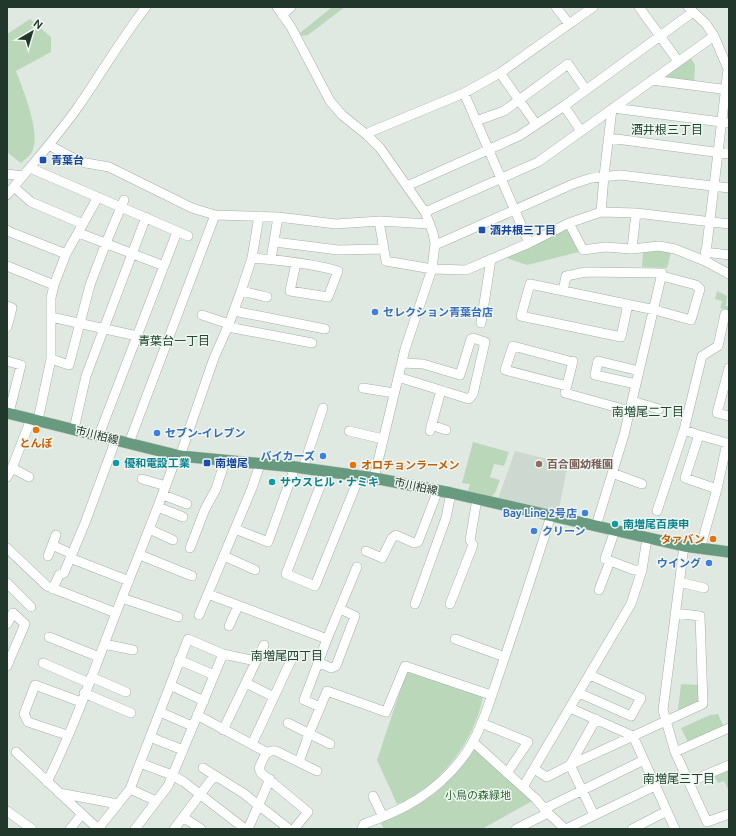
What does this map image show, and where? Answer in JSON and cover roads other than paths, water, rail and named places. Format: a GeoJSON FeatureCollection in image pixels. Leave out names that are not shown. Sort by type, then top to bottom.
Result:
{"type":"FeatureCollection","features":[{"type":"Feature","properties":{"kind":"main road","name":"市川柏線"},"geometry":{"type":"LineString","coordinates":[[8,413],[178,455],[360,475],[438,490],[684,546],[729,552]]}},
{"type":"Feature","properties":{"kind":"street"},"geometry":{"type":"LineString","coordinates":[[7,195],[49,145],[78,107],[130,28],[146,7]]}},
{"type":"Feature","properties":{"kind":"street"},"geometry":{"type":"LineString","coordinates":[[291,7],[279,11],[291,27],[335,108],[380,148],[425,212],[435,244],[432,269],[398,377],[374,478]]}},
{"type":"Feature","properties":{"kind":"street"},"geometry":{"type":"LineString","coordinates":[[556,7],[569,24]]}},
{"type":"Feature","properties":{"kind":"street"},"geometry":{"type":"LineString","coordinates":[[367,135],[370,132],[464,93],[500,73],[593,7]]}},
{"type":"Feature","properties":{"kind":"street"},"geometry":{"type":"LineString","coordinates":[[640,7],[678,61]]}},
{"type":"Feature","properties":{"kind":"street"},"geometry":{"type":"LineString","coordinates":[[407,186],[519,136],[564,106],[661,36],[690,10],[706,24],[714,36],[728,69],[725,122],[718,152],[705,261]]}},
{"type":"Feature","properties":{"kind":"street"},"geometry":{"type":"LineString","coordinates":[[425,212],[538,162],[714,36]]}},
{"type":"Feature","properties":{"kind":"street"},"geometry":{"type":"LineString","coordinates":[[476,121],[504,111],[568,64],[586,90]]}},
{"type":"Feature","properties":{"kind":"street"},"geometry":{"type":"LineString","coordinates":[[500,73],[536,124]]}},
{"type":"Feature","properties":{"kind":"street"},"geometry":{"type":"LineString","coordinates":[[652,80],[727,90]]}},
{"type":"Feature","properties":{"kind":"street"},"geometry":{"type":"LineString","coordinates":[[464,93],[529,243]]}},
{"type":"Feature","properties":{"kind":"street"},"geometry":{"type":"LineString","coordinates":[[564,106],[581,130]]}},
{"type":"Feature","properties":{"kind":"street"},"geometry":{"type":"LineString","coordinates":[[612,108],[725,122]]}},
{"type":"Feature","properties":{"kind":"street"},"geometry":{"type":"LineString","coordinates":[[601,212],[612,108]]}},
{"type":"Feature","properties":{"kind":"street"},"geometry":{"type":"LineString","coordinates":[[609,138],[729,154]]}},
{"type":"Feature","properties":{"kind":"street"},"geometry":{"type":"LineString","coordinates":[[49,145],[86,163],[109,167],[192,208],[215,215],[278,217],[336,224],[379,222],[430,224]]}},
{"type":"Feature","properties":{"kind":"street"},"geometry":{"type":"LineString","coordinates":[[30,168],[98,197],[122,203],[146,217],[188,236]]}},
{"type":"Feature","properties":{"kind":"street"},"geometry":{"type":"LineString","coordinates":[[7,174],[23,176]]}},
{"type":"Feature","properties":{"kind":"street"},"geometry":{"type":"LineString","coordinates":[[435,244],[581,181],[604,176],[620,175],[729,188]]}},
{"type":"Feature","properties":{"kind":"street"},"geometry":{"type":"LineString","coordinates":[[14,187],[31,202],[83,224]]}},
{"type":"Feature","properties":{"kind":"street"},"geometry":{"type":"LineString","coordinates":[[30,477],[8,474],[34,419],[51,359],[51,298],[54,285],[66,254],[98,197]]}},
{"type":"Feature","properties":{"kind":"street"},"geometry":{"type":"LineString","coordinates":[[51,359],[69,364],[81,324],[90,285],[122,203]]}},
{"type":"Feature","properties":{"kind":"street"},"geometry":{"type":"LineString","coordinates":[[379,222],[386,261],[432,269],[466,270],[529,243],[569,223],[601,212],[636,213],[729,224]]}},
{"type":"Feature","properties":{"kind":"street"},"geometry":{"type":"LineString","coordinates":[[632,249],[636,213]]}},
{"type":"Feature","properties":{"kind":"street"},"geometry":{"type":"LineString","coordinates":[[129,443],[215,215]]}},
{"type":"Feature","properties":{"kind":"street"},"geometry":{"type":"LineString","coordinates":[[47,782],[83,698],[150,530],[214,358],[229,325],[252,258],[259,216]]}},
{"type":"Feature","properties":{"kind":"street"},"geometry":{"type":"LineString","coordinates":[[74,429],[86,376],[146,217]]}},
{"type":"Feature","properties":{"kind":"street"},"geometry":{"type":"LineString","coordinates":[[271,260],[278,217]]}},
{"type":"Feature","properties":{"kind":"street"},"geometry":{"type":"LineString","coordinates":[[569,223],[583,250],[605,247],[632,249],[659,246],[675,249],[705,261],[729,274]]}},
{"type":"Feature","properties":{"kind":"street"},"geometry":{"type":"LineString","coordinates":[[7,230],[66,254]]}},
{"type":"Feature","properties":{"kind":"street"},"geometry":{"type":"LineString","coordinates":[[99,436],[178,232]]}},
{"type":"Feature","properties":{"kind":"street"},"geometry":{"type":"LineString","coordinates":[[79,233],[164,266]]}},
{"type":"Feature","properties":{"kind":"street"},"geometry":{"type":"LineString","coordinates":[[274,242],[338,250],[384,249]]}},
{"type":"Feature","properties":{"kind":"street"},"geometry":{"type":"LineString","coordinates":[[705,252],[729,255]]}},
{"type":"Feature","properties":{"kind":"street"},"geometry":{"type":"LineString","coordinates":[[252,258],[296,263],[324,267],[338,271],[328,297],[290,291],[296,263]]}},
{"type":"Feature","properties":{"kind":"street"},"geometry":{"type":"LineString","coordinates":[[481,323],[487,305],[491,259]]}},
{"type":"Feature","properties":{"kind":"street"},"geometry":{"type":"LineString","coordinates":[[7,266],[54,285]]}},
{"type":"Feature","properties":{"kind":"street"},"geometry":{"type":"LineString","coordinates":[[563,291],[566,276],[586,272],[662,273],[662,276],[696,286],[700,289],[691,320],[655,310],[628,304],[563,291],[530,284],[521,316],[621,337],[628,304]]}},
{"type":"Feature","properties":{"kind":"street"},"geometry":{"type":"LineString","coordinates":[[596,526],[624,435],[662,276]]}},
{"type":"Feature","properties":{"kind":"street"},"geometry":{"type":"LineString","coordinates":[[241,291],[267,297]]}},
{"type":"Feature","properties":{"kind":"street"},"geometry":{"type":"LineString","coordinates":[[7,306],[12,308],[7,327]]}},
{"type":"Feature","properties":{"kind":"street"},"geometry":{"type":"LineString","coordinates":[[234,311],[325,329]]}},
{"type":"Feature","properties":{"kind":"street"},"geometry":{"type":"LineString","coordinates":[[202,314],[229,325],[312,343]]}},
{"type":"Feature","properties":{"kind":"street"},"geometry":{"type":"LineString","coordinates":[[657,511],[684,430],[702,356],[718,346],[725,314]]}},
{"type":"Feature","properties":{"kind":"street"},"geometry":{"type":"LineString","coordinates":[[51,317],[137,336]]}},
{"type":"Feature","properties":{"kind":"street"},"geometry":{"type":"LineString","coordinates":[[398,377],[467,399],[471,398],[485,342],[473,338],[471,339],[460,375],[423,364],[402,363]]}},
{"type":"Feature","properties":{"kind":"street"},"geometry":{"type":"LineString","coordinates":[[567,386],[506,370],[513,346],[573,362],[567,386],[565,393],[630,411]]}},
{"type":"Feature","properties":{"kind":"street"},"geometry":{"type":"LineString","coordinates":[[7,361],[21,365],[8,413]]}},
{"type":"Feature","properties":{"kind":"street"},"geometry":{"type":"LineString","coordinates":[[636,384],[595,375],[598,361],[639,370]]}},
{"type":"Feature","properties":{"kind":"street"},"geometry":{"type":"LineString","coordinates":[[729,368],[717,413],[729,416]]}},
{"type":"Feature","properties":{"kind":"street"},"geometry":{"type":"LineString","coordinates":[[363,388],[394,394]]}},
{"type":"Feature","properties":{"kind":"street"},"geometry":{"type":"LineString","coordinates":[[441,390],[430,428],[446,430]]}},
{"type":"Feature","properties":{"kind":"street"},"geometry":{"type":"LineString","coordinates":[[632,401],[659,409]]}},
{"type":"Feature","properties":{"kind":"street"},"geometry":{"type":"LineString","coordinates":[[235,529],[268,542],[323,408]]}},
{"type":"Feature","properties":{"kind":"street"},"geometry":{"type":"LineString","coordinates":[[349,430],[383,439]]}},
{"type":"Feature","properties":{"kind":"street"},"geometry":{"type":"LineString","coordinates":[[684,430],[727,443],[717,490],[700,549]]}},
{"type":"Feature","properties":{"kind":"street"},"geometry":{"type":"LineString","coordinates":[[699,435],[685,478],[717,490]]}},
{"type":"Feature","properties":{"kind":"street"},"geometry":{"type":"LineString","coordinates":[[53,589],[59,575],[64,573],[116,440]]}},
{"type":"Feature","properties":{"kind":"street"},"geometry":{"type":"LineString","coordinates":[[190,548],[205,509],[216,489],[225,461]]}},
{"type":"Feature","properties":{"kind":"street"},"geometry":{"type":"LineString","coordinates":[[199,615],[260,464]]}},
{"type":"Feature","properties":{"kind":"street"},"geometry":{"type":"LineString","coordinates":[[326,471],[286,574],[315,586],[360,475]]}},
{"type":"Feature","properties":{"kind":"street"},"geometry":{"type":"LineString","coordinates":[[612,473],[642,484]]}},
{"type":"Feature","properties":{"kind":"street"},"geometry":{"type":"LineString","coordinates":[[142,479],[187,504]]}},
{"type":"Feature","properties":{"kind":"street"},"geometry":{"type":"LineString","coordinates":[[366,551],[382,558],[392,538],[396,535],[414,543],[418,542],[438,490]]}},
{"type":"Feature","properties":{"kind":"street"},"geometry":{"type":"LineString","coordinates":[[415,604],[446,518],[451,493]]}},
{"type":"Feature","properties":{"kind":"street"},"geometry":{"type":"LineString","coordinates":[[450,604],[473,546],[470,540],[477,499]]}},
{"type":"Feature","properties":{"kind":"street"},"geometry":{"type":"LineString","coordinates":[[158,507],[183,517]]}},
{"type":"Feature","properties":{"kind":"street"},"geometry":{"type":"LineString","coordinates":[[362,829],[364,824],[383,818],[423,797],[461,760],[473,742],[505,657],[551,516]]}},
{"type":"Feature","properties":{"kind":"street"},"geometry":{"type":"LineString","coordinates":[[150,530],[173,540]]}},
{"type":"Feature","properties":{"kind":"street"},"geometry":{"type":"LineString","coordinates":[[615,530],[605,559],[634,570],[642,570]]}},
{"type":"Feature","properties":{"kind":"street"},"geometry":{"type":"LineString","coordinates":[[48,556],[56,535]]}},
{"type":"Feature","properties":{"kind":"street"},"geometry":{"type":"LineString","coordinates":[[523,787],[631,604],[642,570],[647,538]]}},
{"type":"Feature","properties":{"kind":"street"},"geometry":{"type":"LineString","coordinates":[[52,545],[71,556],[129,581]]}},
{"type":"Feature","properties":{"kind":"street"},"geometry":{"type":"LineString","coordinates":[[684,546],[663,710],[675,752],[707,822],[729,814]]}},
{"type":"Feature","properties":{"kind":"street"},"geometry":{"type":"LineString","coordinates":[[7,548],[41,581],[53,589],[116,613]]}},
{"type":"Feature","properties":{"kind":"street"},"geometry":{"type":"LineString","coordinates":[[140,554],[192,576]]}},
{"type":"Feature","properties":{"kind":"street"},"geometry":{"type":"LineString","coordinates":[[224,556],[255,570]]}},
{"type":"Feature","properties":{"kind":"street"},"geometry":{"type":"LineString","coordinates":[[599,590],[610,561]]}},
{"type":"Feature","properties":{"kind":"street"},"geometry":{"type":"LineString","coordinates":[[320,707],[304,700],[327,639],[357,567]]}},
{"type":"Feature","properties":{"kind":"street"},"geometry":{"type":"LineString","coordinates":[[679,582],[704,588]]}},
{"type":"Feature","properties":{"kind":"street"},"geometry":{"type":"LineString","coordinates":[[7,583],[31,607]]}},
{"type":"Feature","properties":{"kind":"street"},"geometry":{"type":"LineString","coordinates":[[208,594],[327,639]]}},
{"type":"Feature","properties":{"kind":"street"},"geometry":{"type":"LineString","coordinates":[[122,598],[178,617]]}},
{"type":"Feature","properties":{"kind":"street"},"geometry":{"type":"LineString","coordinates":[[230,626],[238,606]]}},
{"type":"Feature","properties":{"kind":"street"},"geometry":{"type":"LineString","coordinates":[[318,662],[331,668],[336,666],[355,616],[340,609]]}},
{"type":"Feature","properties":{"kind":"street"},"geometry":{"type":"LineString","coordinates":[[7,624],[13,613],[25,624],[11,646],[7,666]]}},
{"type":"Feature","properties":{"kind":"street"},"geometry":{"type":"LineString","coordinates":[[534,769],[547,777],[703,704],[700,616],[675,613]]}},
{"type":"Feature","properties":{"kind":"street"},"geometry":{"type":"LineString","coordinates":[[49,637],[99,657]]}},
{"type":"Feature","properties":{"kind":"street"},"geometry":{"type":"LineString","coordinates":[[16,752],[98,829],[130,788],[188,639],[223,654],[256,660]]}},
{"type":"Feature","properties":{"kind":"street"},"geometry":{"type":"LineString","coordinates":[[455,639],[505,657]]}},
{"type":"Feature","properties":{"kind":"street"},"geometry":{"type":"LineString","coordinates":[[104,644],[133,650]]}},
{"type":"Feature","properties":{"kind":"street"},"geometry":{"type":"LineString","coordinates":[[223,730],[264,645]]}},
{"type":"Feature","properties":{"kind":"street"},"geometry":{"type":"LineString","coordinates":[[135,829],[168,786],[223,654]]}},
{"type":"Feature","properties":{"kind":"street"},"geometry":{"type":"LineString","coordinates":[[252,744],[293,656]]}},
{"type":"Feature","properties":{"kind":"street"},"geometry":{"type":"LineString","coordinates":[[179,660],[214,675]]}},
{"type":"Feature","properties":{"kind":"street"},"geometry":{"type":"LineString","coordinates":[[43,663],[126,692]]}},
{"type":"Feature","properties":{"kind":"street"},"geometry":{"type":"LineString","coordinates":[[299,762],[327,690],[386,712],[405,666],[491,695]]}},
{"type":"Feature","properties":{"kind":"street"},"geometry":{"type":"LineString","coordinates":[[579,693],[632,716],[641,698],[590,674]]}},
{"type":"Feature","properties":{"kind":"street"},"geometry":{"type":"LineString","coordinates":[[246,683],[274,697]]}},
{"type":"Feature","properties":{"kind":"street"},"geometry":{"type":"LineString","coordinates":[[67,735],[28,722],[24,714],[35,685],[131,712]]}},
{"type":"Feature","properties":{"kind":"street"},"geometry":{"type":"LineString","coordinates":[[170,685],[204,701]]}},
{"type":"Feature","properties":{"kind":"street"},"geometry":{"type":"LineString","coordinates":[[570,708],[632,736],[674,829]]}},
{"type":"Feature","properties":{"kind":"street"},"geometry":{"type":"LineString","coordinates":[[160,712],[192,726]]}},
{"type":"Feature","properties":{"kind":"street"},"geometry":{"type":"LineString","coordinates":[[197,715],[266,752]]}},
{"type":"Feature","properties":{"kind":"street"},"geometry":{"type":"LineString","coordinates":[[570,765],[596,719]]}},
{"type":"Feature","properties":{"kind":"street"},"geometry":{"type":"LineString","coordinates":[[288,723],[330,744]]}},
{"type":"Feature","properties":{"kind":"street"},"geometry":{"type":"LineString","coordinates":[[481,723],[528,742],[507,774]]}},
{"type":"Feature","properties":{"kind":"street"},"geometry":{"type":"LineString","coordinates":[[675,752],[729,728]]}},
{"type":"Feature","properties":{"kind":"street"},"geometry":{"type":"LineString","coordinates":[[150,737],[182,750]]}},
{"type":"Feature","properties":{"kind":"street"},"geometry":{"type":"LineString","coordinates":[[473,742],[523,787],[566,829],[655,786]]}},
{"type":"Feature","properties":{"kind":"street"},"geometry":{"type":"LineString","coordinates":[[294,829],[308,812],[261,773],[259,768],[266,752],[269,750],[276,750],[318,771]]}},
{"type":"Feature","properties":{"kind":"street"},"geometry":{"type":"LineString","coordinates":[[516,829],[532,826],[546,811],[582,790],[644,760]]}},
{"type":"Feature","properties":{"kind":"street"},"geometry":{"type":"LineString","coordinates":[[140,763],[172,775],[184,782],[246,829],[270,779]]}},
{"type":"Feature","properties":{"kind":"street"},"geometry":{"type":"LineString","coordinates":[[689,782],[729,764]]}},
{"type":"Feature","properties":{"kind":"street"},"geometry":{"type":"LineString","coordinates":[[570,765],[594,815]]}},
{"type":"Feature","properties":{"kind":"street"},"geometry":{"type":"LineString","coordinates":[[203,768],[243,793],[289,829]]}},
{"type":"Feature","properties":{"kind":"street"},"geometry":{"type":"LineString","coordinates":[[174,829],[214,776]]}},
{"type":"Feature","properties":{"kind":"street"},"geometry":{"type":"LineString","coordinates":[[130,788],[156,802]]}},
{"type":"Feature","properties":{"kind":"street"},"geometry":{"type":"LineString","coordinates":[[59,793],[118,804]]}},
{"type":"Feature","properties":{"kind":"street"},"geometry":{"type":"LineString","coordinates":[[373,796],[383,818]]}},
{"type":"Feature","properties":{"kind":"street"},"geometry":{"type":"LineString","coordinates":[[7,810],[32,829]]}},
{"type":"Feature","properties":{"kind":"street"},"geometry":{"type":"LineString","coordinates":[[632,829],[667,812]]}},
{"type":"Feature","properties":{"kind":"street"},"geometry":{"type":"LineString","coordinates":[[70,829],[82,814]]}},
{"type":"Feature","properties":{"kind":"street"},"geometry":{"type":"LineString","coordinates":[[184,817],[201,829]]}},
{"type":"Feature","properties":{"kind":"place","name":"青葉台"},"geometry":{"type":"Point","coordinates":[43,160]}},
{"type":"Feature","properties":{"kind":"place","name":"酒井根三丁目"},"geometry":{"type":"Point","coordinates":[482,230]}},
{"type":"Feature","properties":{"kind":"place","name":"セレクション青葉台店"},"geometry":{"type":"Point","coordinates":[375,312]}},
{"type":"Feature","properties":{"kind":"place","name":"とんぼ"},"geometry":{"type":"Point","coordinates":[36,430]}},
{"type":"Feature","properties":{"kind":"place","name":"セブン-イレブン"},"geometry":{"type":"Point","coordinates":[157,433]}},
{"type":"Feature","properties":{"kind":"place","name":"バイカーズ"},"geometry":{"type":"Point","coordinates":[323,456]}},
{"type":"Feature","properties":{"kind":"place","name":"優和電設工業"},"geometry":{"type":"Point","coordinates":[116,463]}},
{"type":"Feature","properties":{"kind":"place","name":"南増尾"},"geometry":{"type":"Point","coordinates":[207,463]}},
{"type":"Feature","properties":{"kind":"place","name":"百合園幼稚園"},"geometry":{"type":"Point","coordinates":[539,464]}},
{"type":"Feature","properties":{"kind":"place","name":"オロチョンラーメン"},"geometry":{"type":"Point","coordinates":[353,465]}},
{"type":"Feature","properties":{"kind":"place","name":"サウスヒル・ナミキ"},"geometry":{"type":"Point","coordinates":[272,482]}},
{"type":"Feature","properties":{"kind":"place","name":"Bay Line 2号店"},"geometry":{"type":"Point","coordinates":[585,513]}},
{"type":"Feature","properties":{"kind":"place","name":"南増尾百庚申"},"geometry":{"type":"Point","coordinates":[615,524]}},
{"type":"Feature","properties":{"kind":"place","name":"クリーン"},"geometry":{"type":"Point","coordinates":[534,531]}},
{"type":"Feature","properties":{"kind":"place","name":"タァバン"},"geometry":{"type":"Point","coordinates":[713,539]}},
{"type":"Feature","properties":{"kind":"place","name":"ウイング"},"geometry":{"type":"Point","coordinates":[709,563]}},
{"type":"Feature","properties":{"kind":"district","name":"酒井根三丁目"},"geometry":{"type":"Point","coordinates":[667,130]}},
{"type":"Feature","properties":{"kind":"district","name":"青葉台一丁目"},"geometry":{"type":"Point","coordinates":[174,341]}},
{"type":"Feature","properties":{"kind":"district","name":"南増尾二丁目"},"geometry":{"type":"Point","coordinates":[648,412]}},
{"type":"Feature","properties":{"kind":"district","name":"南増尾四丁目"},"geometry":{"type":"Point","coordinates":[287,656]}},
{"type":"Feature","properties":{"kind":"district","name":"南増尾三丁目"},"geometry":{"type":"Point","coordinates":[679,779]}},
{"type":"Feature","properties":{"kind":"park label","name":"小鳥の森緑地"},"geometry":{"type":"Point","coordinates":[478,795]}}]}
